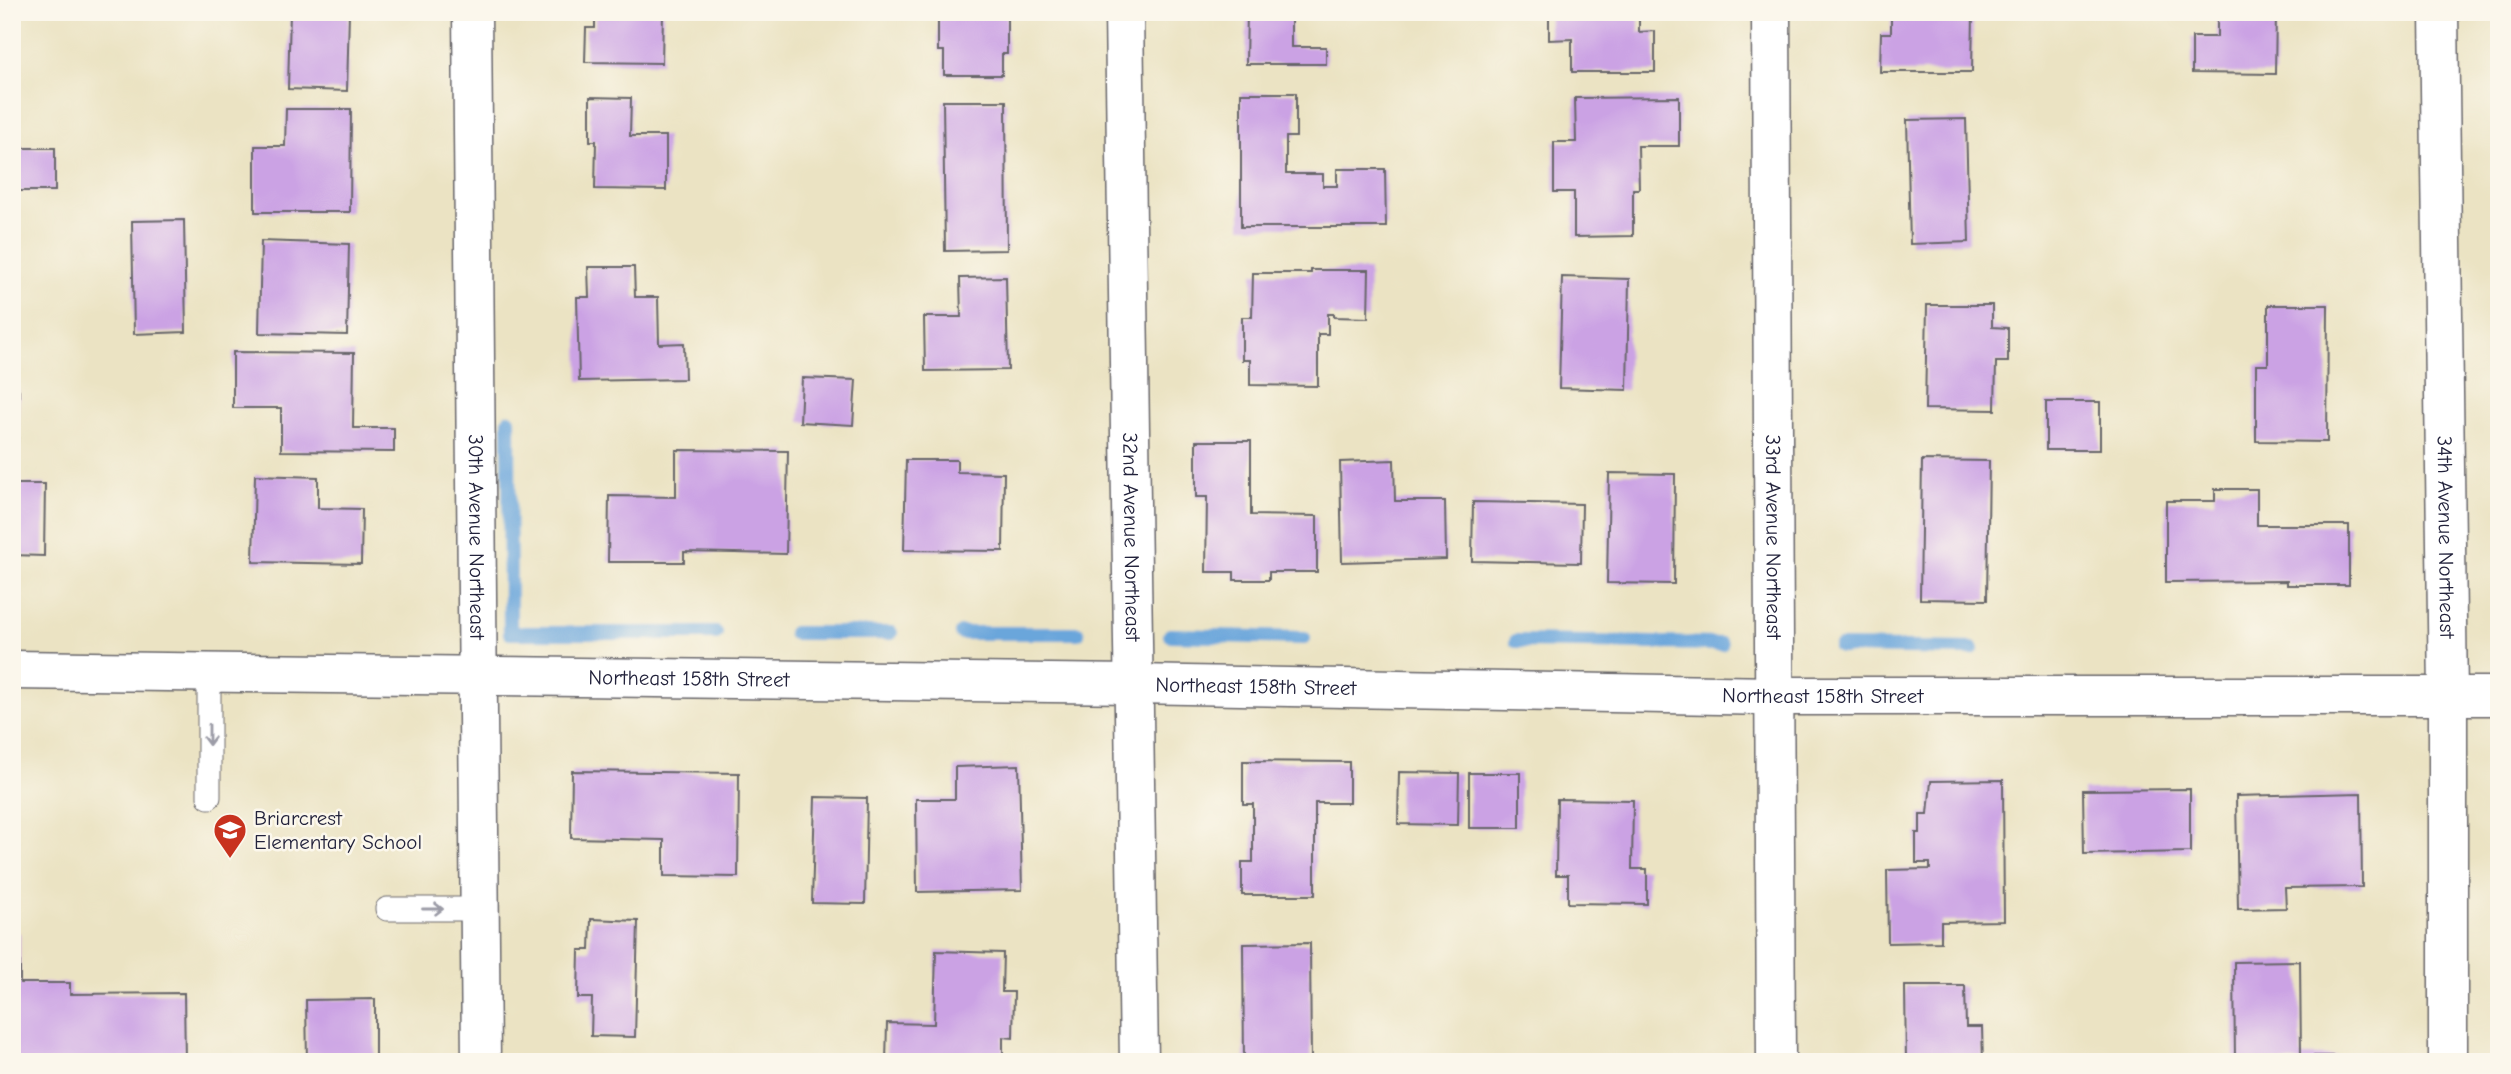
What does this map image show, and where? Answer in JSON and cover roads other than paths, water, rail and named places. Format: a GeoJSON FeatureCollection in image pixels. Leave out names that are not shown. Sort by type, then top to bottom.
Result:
{"type":"FeatureCollection","features":[{"type":"Feature","properties":{"kind":"street","name":"30th Avenue Northeast"},"geometry":{"type":"LineString","coordinates":[[472,12],[481,1062]]}},
{"type":"Feature","properties":{"kind":"street","name":"32nd Avenue Northeast"},"geometry":{"type":"LineString","coordinates":[[1124,12],[1139,1062]]}},
{"type":"Feature","properties":{"kind":"street","name":"33rd Avenue Northeast"},"geometry":{"type":"LineString","coordinates":[[1771,12],[1776,1062]]}},
{"type":"Feature","properties":{"kind":"street","name":"34th Avenue Northeast"},"geometry":{"type":"LineString","coordinates":[[2439,12],[2448,696],[2448,1062]]}},
{"type":"Feature","properties":{"kind":"street","name":"Northeast 158th Street"},"geometry":{"type":"LineString","coordinates":[[12,670],[1134,684],[1773,696],[2499,696]]}},
{"type":"Feature","properties":{"kind":"lane"},"geometry":{"type":"LineString","coordinates":[[209,673],[209,797]]}},
{"type":"Feature","properties":{"kind":"lane"},"geometry":{"type":"LineString","coordinates":[[387,909],[479,909]]}},
{"type":"Feature","properties":{"kind":"waterway"},"geometry":{"type":"LineString","coordinates":[[509,420],[510,633],[716,633]]}},
{"type":"Feature","properties":{"kind":"waterway"},"geometry":{"type":"LineString","coordinates":[[794,633],[891,633]]}},
{"type":"Feature","properties":{"kind":"waterway"},"geometry":{"type":"LineString","coordinates":[[961,633],[1078,633]]}},
{"type":"Feature","properties":{"kind":"waterway"},"geometry":{"type":"LineString","coordinates":[[1170,635],[1304,638]]}},
{"type":"Feature","properties":{"kind":"waterway"},"geometry":{"type":"LineString","coordinates":[[1516,641],[1721,644]]}},
{"type":"Feature","properties":{"kind":"waterway"},"geometry":{"type":"LineString","coordinates":[[1840,647],[1972,649]]}},
{"type":"Feature","properties":{"kind":"place","name":"Briarcrest Elementary School"},"geometry":{"type":"Point","coordinates":[230,860]}}]}
